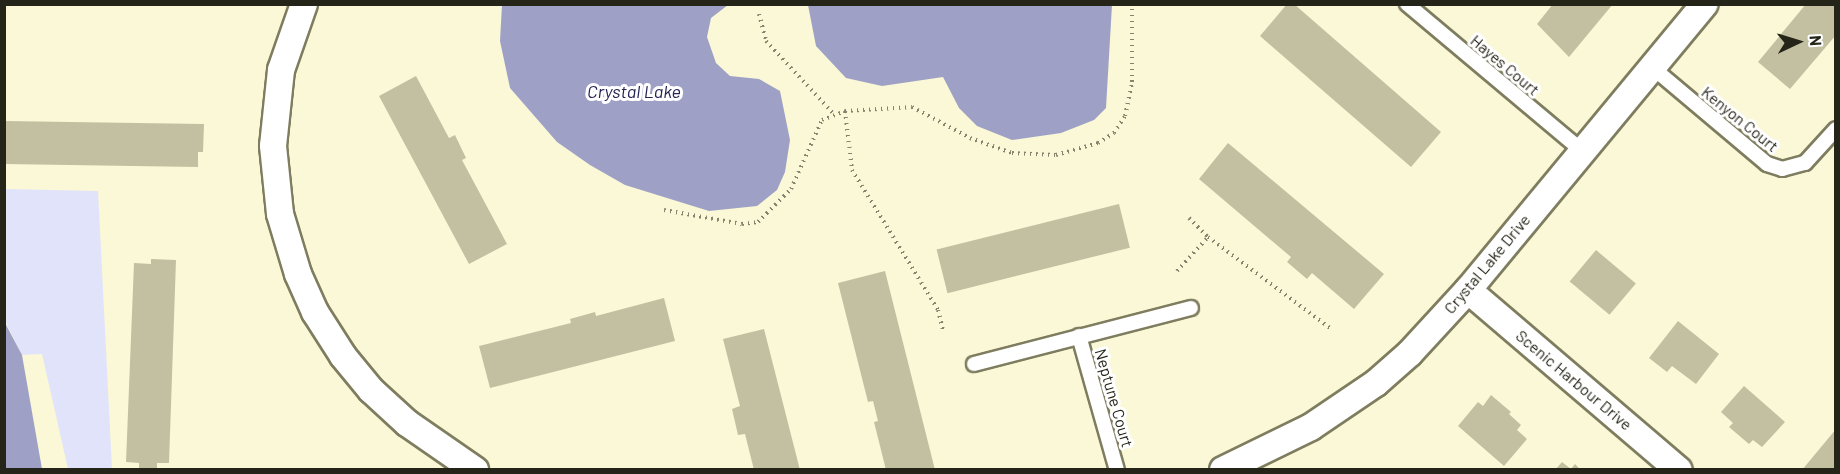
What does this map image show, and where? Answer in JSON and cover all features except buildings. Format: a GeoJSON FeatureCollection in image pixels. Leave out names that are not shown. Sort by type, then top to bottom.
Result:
{"type":"FeatureCollection","features":[{"type":"Feature","properties":{"kind":"street"},"geometry":{"type":"LineString","coordinates":[[304,4],[281,70],[273,146],[280,214],[298,274],[337,347],[371,390],[407,423],[475,470]]}},
{"type":"Feature","properties":{"kind":"street","name":"Crystal Lake Drive"},"geometry":{"type":"LineString","coordinates":[[1223,470],[1294,436],[1357,396],[1410,352],[1468,290],[1705,4]]}},
{"type":"Feature","properties":{"kind":"street","name":"Scenic Harbour Drive"},"geometry":{"type":"LineString","coordinates":[[1468,290],[1679,470]]}},
{"type":"Feature","properties":{"kind":"lane","name":"Hayes Court"},"geometry":{"type":"LineString","coordinates":[[1407,4],[1582,151]]}},
{"type":"Feature","properties":{"kind":"lane","name":"Kenyon Court"},"geometry":{"type":"LineString","coordinates":[[1653,68],[1767,164],[1797,168],[1814,156],[1836,129]]}},
{"type":"Feature","properties":{"kind":"lane","name":"Neptune Court"},"geometry":{"type":"LineString","coordinates":[[974,364],[1191,308]]}},
{"type":"Feature","properties":{"kind":"lane","name":"Neptune Court"},"geometry":{"type":"LineString","coordinates":[[1079,336],[1117,470]]}},
{"type":"Feature","properties":{"kind":"path"},"geometry":{"type":"LineString","coordinates":[[664,210],[742,224],[759,222],[791,189],[819,124],[833,113],[845,111],[912,107],[999,150],[1034,155],[1077,151],[1114,133],[1125,116],[1132,82],[1132,4]]}},
{"type":"Feature","properties":{"kind":"path"},"geometry":{"type":"LineString","coordinates":[[759,14],[766,41],[833,113]]}},
{"type":"Feature","properties":{"kind":"path"},"geometry":{"type":"LineString","coordinates":[[845,111],[852,170],[938,310],[943,330]]}},
{"type":"Feature","properties":{"kind":"path"},"geometry":{"type":"LineString","coordinates":[[1189,218],[1208,237],[1330,328]]}},
{"type":"Feature","properties":{"kind":"path"},"geometry":{"type":"LineString","coordinates":[[1177,271],[1208,237]]}},
{"type":"Feature","properties":{"kind":"shaded area"},"geometry":{"type":"Polygon","coordinates":[[[4,189],[98,191],[112,469],[68,469],[42,354],[22,355],[5,321],[4,189]]]}},
{"type":"Feature","properties":{"kind":"water","name":"Crystal Lake"},"geometry":{"type":"Polygon","coordinates":[[[502,5],[728,5],[711,18],[707,37],[716,63],[730,76],[759,79],[780,91],[790,140],[785,172],[777,190],[757,206],[709,211],[625,185],[590,165],[557,142],[510,88],[500,41],[502,5]]]}},
{"type":"Feature","properties":{"kind":"water"},"geometry":{"type":"Polygon","coordinates":[[[808,5],[1112,5],[1106,108],[1094,120],[1061,133],[1012,140],[977,126],[959,108],[943,77],[882,86],[846,78],[816,46],[808,5]]]}},
{"type":"Feature","properties":{"kind":"water"},"geometry":{"type":"Polygon","coordinates":[[[4,321],[22,355],[42,469],[5,469],[4,321]]]}}]}
